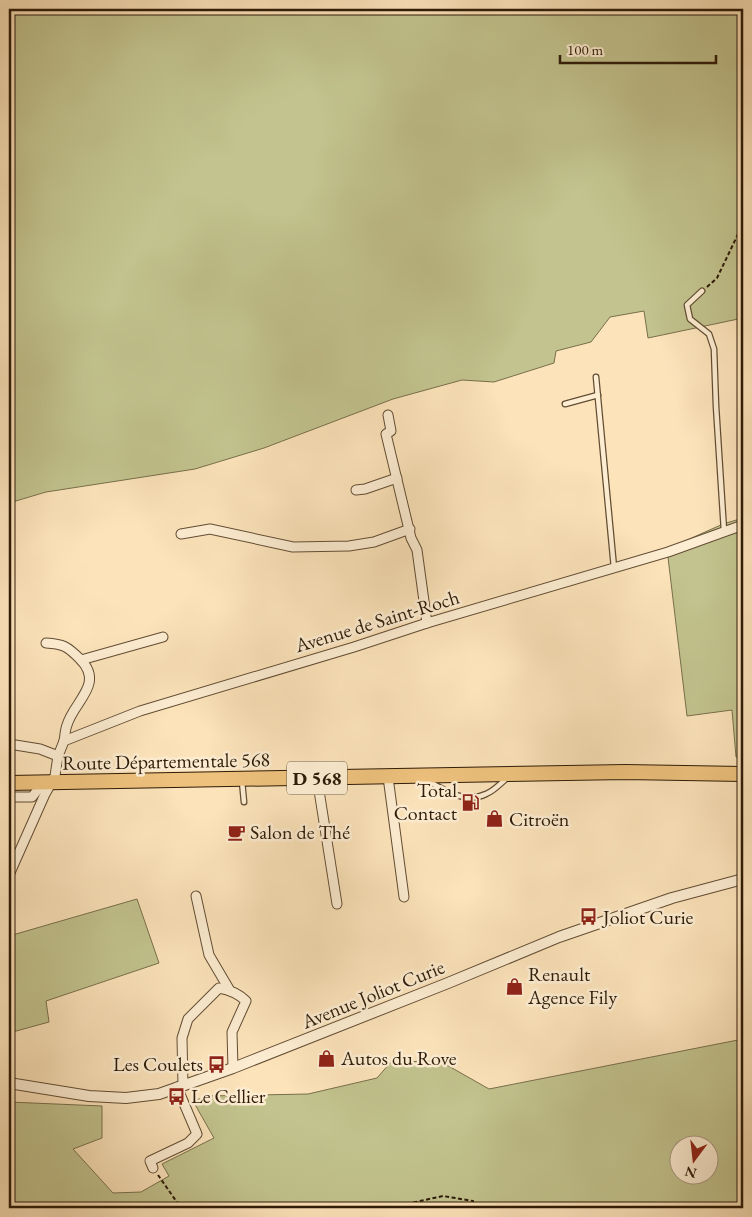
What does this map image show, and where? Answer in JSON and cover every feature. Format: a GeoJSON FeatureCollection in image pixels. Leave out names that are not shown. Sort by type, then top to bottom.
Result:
{"type":"FeatureCollection","features":[{"type":"Feature","properties":{"kind":"main road","name":"Route Départementale 568"},"geometry":{"type":"LineString","coordinates":[[625,772],[743,765]]}},
{"type":"Feature","properties":{"kind":"main road","name":"Route Départementale 568"},"geometry":{"type":"LineString","coordinates":[[9,783],[625,772],[743,774]]}},
{"type":"Feature","properties":{"kind":"street"},"geometry":{"type":"LineString","coordinates":[[388,416],[391,431],[386,434],[411,538],[417,550],[427,623]]}},
{"type":"Feature","properties":{"kind":"street"},"geometry":{"type":"LineString","coordinates":[[356,490],[397,478]]}},
{"type":"Feature","properties":{"kind":"street","name":"Avenue de Saint-Roch"},"geometry":{"type":"LineString","coordinates":[[64,741],[140,711],[427,623],[668,552],[724,530],[743,525]]}},
{"type":"Feature","properties":{"kind":"street"},"geometry":{"type":"LineString","coordinates":[[181,534],[210,529],[293,546],[349,546],[374,542],[410,529]]}},
{"type":"Feature","properties":{"kind":"street"},"geometry":{"type":"LineString","coordinates":[[81,660],[163,637]]}},
{"type":"Feature","properties":{"kind":"street"},"geometry":{"type":"LineString","coordinates":[[9,797],[32,797],[55,776],[58,756],[64,741],[67,725],[90,680],[89,672],[81,660],[63,644],[46,642]]}},
{"type":"Feature","properties":{"kind":"street"},"geometry":{"type":"LineString","coordinates":[[9,744],[40,749],[58,756]]}},
{"type":"Feature","properties":{"kind":"street"},"geometry":{"type":"LineString","coordinates":[[388,777],[404,897]]}},
{"type":"Feature","properties":{"kind":"street"},"geometry":{"type":"LineString","coordinates":[[316,778],[337,904]]}},
{"type":"Feature","properties":{"kind":"street"},"geometry":{"type":"LineString","coordinates":[[9,875],[45,794],[48,783]]}},
{"type":"Feature","properties":{"kind":"street","name":"Avenue Joliot Curie"},"geometry":{"type":"LineString","coordinates":[[9,1083],[89,1096],[126,1098],[159,1094],[233,1068],[559,937],[672,898],[743,879]]}},
{"type":"Feature","properties":{"kind":"street"},"geometry":{"type":"LineString","coordinates":[[196,896],[209,955],[229,989]]}},
{"type":"Feature","properties":{"kind":"street"},"geometry":{"type":"LineString","coordinates":[[153,1168],[150,1161],[188,1143],[197,1134],[180,1086],[182,1038],[188,1019],[219,988],[229,989],[246,1001],[232,1032],[233,1068]]}},
{"type":"Feature","properties":{"kind":"lane"},"geometry":{"type":"LineString","coordinates":[[702,291],[687,304],[690,319],[709,334],[714,349],[724,530]]}},
{"type":"Feature","properties":{"kind":"lane"},"geometry":{"type":"LineString","coordinates":[[596,377],[614,568]]}},
{"type":"Feature","properties":{"kind":"lane"},"geometry":{"type":"LineString","coordinates":[[565,404],[598,395]]}},
{"type":"Feature","properties":{"kind":"lane"},"geometry":{"type":"LineString","coordinates":[[422,776],[448,793],[471,799],[487,794],[511,774]]}},
{"type":"Feature","properties":{"kind":"lane"},"geometry":{"type":"LineString","coordinates":[[242,779],[244,802]]}},
{"type":"Feature","properties":{"kind":"path"},"geometry":{"type":"LineString","coordinates":[[702,291],[717,278],[743,225]]}},
{"type":"Feature","properties":{"kind":"path"},"geometry":{"type":"LineString","coordinates":[[153,1168],[181,1208]]}},
{"type":"Feature","properties":{"kind":"path"},"geometry":{"type":"LineString","coordinates":[[388,1208],[442,1196],[473,1202],[473,1208]]}},
{"type":"Feature","properties":{"kind":"green space"},"geometry":{"type":"Polygon","coordinates":[[[9,9],[743,9],[743,318],[648,338],[644,311],[610,317],[591,342],[556,351],[554,363],[494,382],[462,380],[393,399],[264,448],[195,469],[46,492],[9,503],[9,9]]]}},
{"type":"Feature","properties":{"kind":"green space"},"geometry":{"type":"Polygon","coordinates":[[[743,518],[743,756],[736,757],[732,710],[687,716],[667,549],[723,524],[743,518]]]}},
{"type":"Feature","properties":{"kind":"green space"},"geometry":{"type":"Polygon","coordinates":[[[137,899],[159,963],[46,1001],[49,1022],[9,1033],[9,936],[137,899]]]}},
{"type":"Feature","properties":{"kind":"green space"},"geometry":{"type":"Polygon","coordinates":[[[743,1039],[743,1208],[9,1208],[9,1102],[102,1106],[102,1138],[73,1149],[113,1193],[141,1192],[169,1176],[162,1164],[214,1138],[193,1101],[208,1096],[308,1094],[377,1078],[390,1063],[438,1060],[489,1089],[743,1039]]]}},
{"type":"Feature","properties":{"kind":"place","name":"Total Contact"},"geometry":{"type":"Point","coordinates":[471,802]}},
{"type":"Feature","properties":{"kind":"place","name":"Citroën"},"geometry":{"type":"Point","coordinates":[495,819]}},
{"type":"Feature","properties":{"kind":"place","name":"Salon de Thé"},"geometry":{"type":"Point","coordinates":[236,832]}},
{"type":"Feature","properties":{"kind":"place","name":"Joliot Curie"},"geometry":{"type":"Point","coordinates":[589,917]}},
{"type":"Feature","properties":{"kind":"place","name":"Renault Agence Fily"},"geometry":{"type":"Point","coordinates":[514,986]}},
{"type":"Feature","properties":{"kind":"place","name":"Autos du Rove"},"geometry":{"type":"Point","coordinates":[327,1058]}},
{"type":"Feature","properties":{"kind":"place","name":"Les Coulets"},"geometry":{"type":"Point","coordinates":[217,1064]}},
{"type":"Feature","properties":{"kind":"place","name":"Le Cellier"},"geometry":{"type":"Point","coordinates":[177,1096]}}]}
